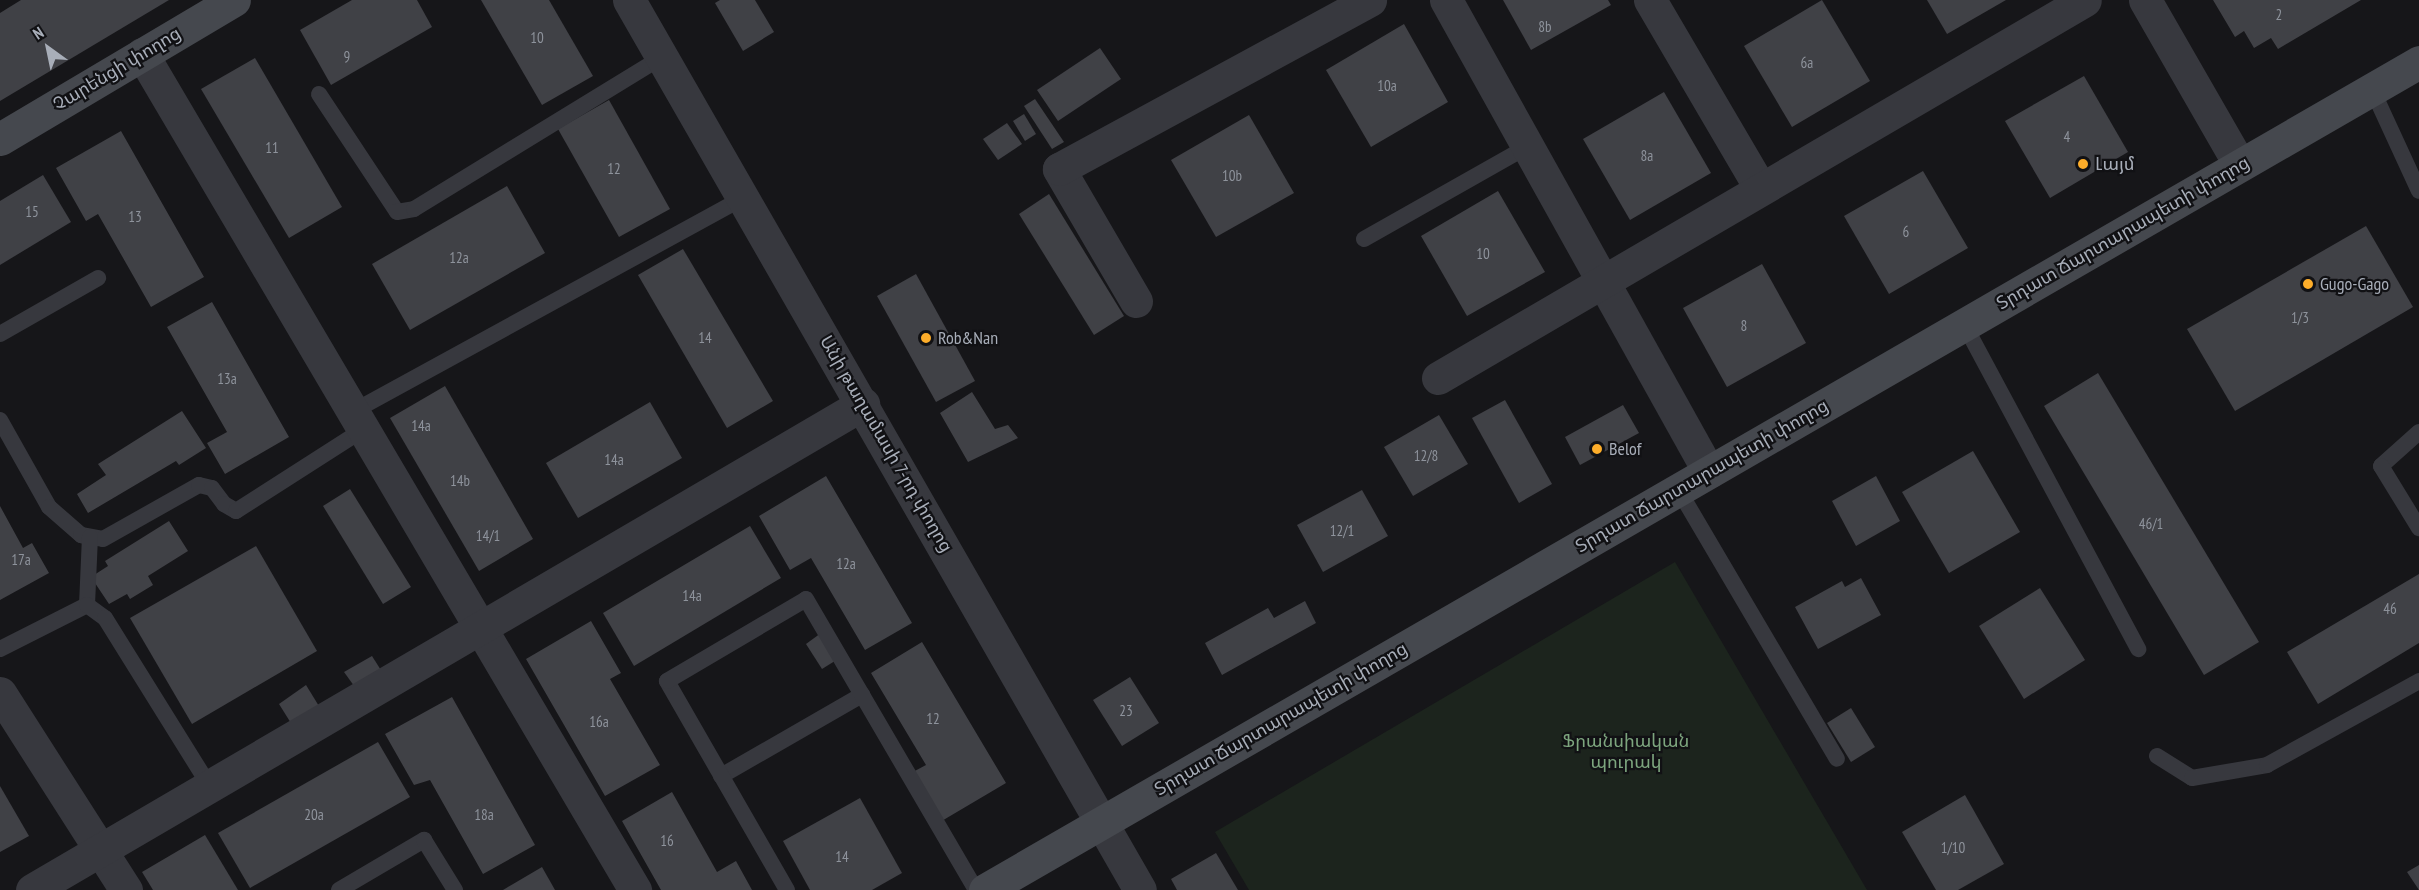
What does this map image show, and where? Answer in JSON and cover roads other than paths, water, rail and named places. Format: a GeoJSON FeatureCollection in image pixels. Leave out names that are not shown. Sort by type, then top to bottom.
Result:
{"type":"FeatureCollection","features":[{"type":"Feature","properties":{"kind":"street","name":"Չարենցի փողոց"},"geometry":{"type":"LineString","coordinates":[[0,139],[234,0]]}},
{"type":"Feature","properties":{"kind":"street","name":"Անի թաղամասի 7-րդ փողոց"},"geometry":{"type":"LineString","coordinates":[[628,0],[863,404],[1140,890]]}},
{"type":"Feature","properties":{"kind":"street"},"geometry":{"type":"LineString","coordinates":[[1136,301],[1059,169],[1370,0]]}},
{"type":"Feature","properties":{"kind":"street"},"geometry":{"type":"LineString","coordinates":[[1446,0],[1530,145],[1709,472]]}},
{"type":"Feature","properties":{"kind":"street"},"geometry":{"type":"LineString","coordinates":[[1650,0],[1761,189]]}},
{"type":"Feature","properties":{"kind":"street"},"geometry":{"type":"LineString","coordinates":[[1438,378],[2085,0]]}},
{"type":"Feature","properties":{"kind":"street"},"geometry":{"type":"LineString","coordinates":[[2145,0],[2240,165]]}},
{"type":"Feature","properties":{"kind":"street"},"geometry":{"type":"LineString","coordinates":[[142,54],[635,890]]}},
{"type":"Feature","properties":{"kind":"street","name":"Տրդատ Ճարտարապետի փողոց"},"geometry":{"type":"LineString","coordinates":[[985,890],[2419,62]]}},
{"type":"Feature","properties":{"kind":"street"},"geometry":{"type":"LineString","coordinates":[[32,890],[104,851],[863,404]]}},
{"type":"Feature","properties":{"kind":"street"},"geometry":{"type":"LineString","coordinates":[[0,693],[104,851],[126,890]]}},
{"type":"Feature","properties":{"kind":"lane"},"geometry":{"type":"LineString","coordinates":[[319,94],[397,212],[414,209],[662,57]]}},
{"type":"Feature","properties":{"kind":"lane"},"geometry":{"type":"LineString","coordinates":[[2372,89],[2419,191]]}},
{"type":"Feature","properties":{"kind":"lane"},"geometry":{"type":"LineString","coordinates":[[1364,239],[1530,145]]}},
{"type":"Feature","properties":{"kind":"lane"},"geometry":{"type":"LineString","coordinates":[[0,420],[49,507],[81,535],[102,539],[200,485],[212,488],[224,504],[236,511],[359,420],[744,198]]}},
{"type":"Feature","properties":{"kind":"lane"},"geometry":{"type":"LineString","coordinates":[[0,334],[98,278]]}},
{"type":"Feature","properties":{"kind":"lane"},"geometry":{"type":"LineString","coordinates":[[1964,324],[2138,649]]}},
{"type":"Feature","properties":{"kind":"lane"},"geometry":{"type":"LineString","coordinates":[[2419,432],[2381,466],[2419,528]]}},
{"type":"Feature","properties":{"kind":"lane"},"geometry":{"type":"LineString","coordinates":[[1678,489],[1838,759]]}},
{"type":"Feature","properties":{"kind":"lane"},"geometry":{"type":"LineString","coordinates":[[87,605],[90,537]]}},
{"type":"Feature","properties":{"kind":"lane"},"geometry":{"type":"LineString","coordinates":[[787,890],[667,681],[806,599],[976,890]]}},
{"type":"Feature","properties":{"kind":"lane"},"geometry":{"type":"LineString","coordinates":[[0,650],[87,605]]}},
{"type":"Feature","properties":{"kind":"lane"},"geometry":{"type":"LineString","coordinates":[[87,605],[105,618],[211,788]]}},
{"type":"Feature","properties":{"kind":"lane"},"geometry":{"type":"LineString","coordinates":[[2157,756],[2192,778],[2267,765],[2419,681]]}},
{"type":"Feature","properties":{"kind":"lane"},"geometry":{"type":"LineString","coordinates":[[721,776],[862,695]]}},
{"type":"Feature","properties":{"kind":"lane"},"geometry":{"type":"LineString","coordinates":[[339,890],[424,840],[455,890]]}},
{"type":"Feature","properties":{"kind":"place","name":"Լայմ"},"geometry":{"type":"Point","coordinates":[2083,164]}},
{"type":"Feature","properties":{"kind":"place","name":"Gugo-Gago"},"geometry":{"type":"Point","coordinates":[2308,284]}},
{"type":"Feature","properties":{"kind":"place","name":"Rob&Nan"},"geometry":{"type":"Point","coordinates":[926,338]}},
{"type":"Feature","properties":{"kind":"place","name":"Belof"},"geometry":{"type":"Point","coordinates":[1597,449]}},
{"type":"Feature","properties":{"kind":"park label","name":"Ֆրանսիական պուրակ"},"geometry":{"type":"Point","coordinates":[1626,752]}}]}
